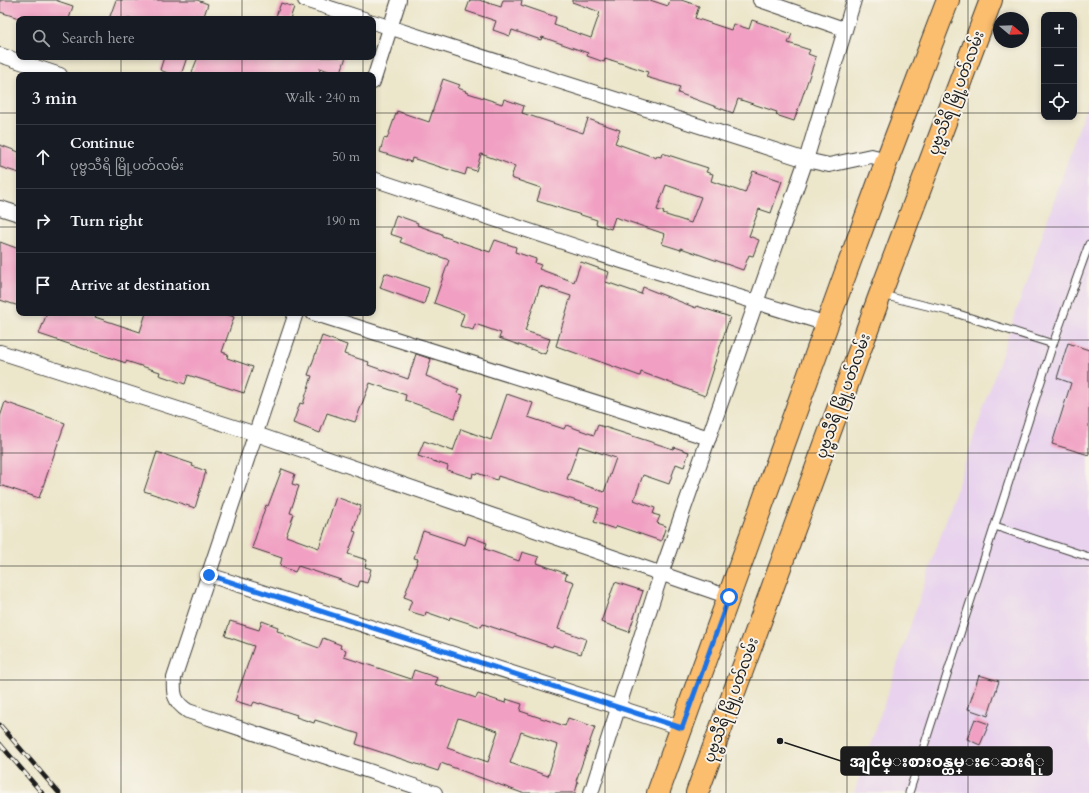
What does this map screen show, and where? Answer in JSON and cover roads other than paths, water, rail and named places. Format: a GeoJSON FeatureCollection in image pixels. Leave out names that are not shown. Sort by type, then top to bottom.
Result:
{"type":"FeatureCollection","features":[{"type":"Feature","properties":{"kind":"main road"},"geometry":{"type":"LineString","coordinates":[[658,793],[827,324],[948,0]]}},
{"type":"Feature","properties":{"kind":"main road","name":"ပုဗ္ဗသီရိ မြို့ပတ်လမ်း"},"geometry":{"type":"LineString","coordinates":[[697,793],[880,295],[991,0]]}},
{"type":"Feature","properties":{"kind":"street"},"geometry":{"type":"LineString","coordinates":[[305,0],[355,16]]}},
{"type":"Feature","properties":{"kind":"street"},"geometry":{"type":"LineString","coordinates":[[376,72],[389,27],[399,0]]}},
{"type":"Feature","properties":{"kind":"street"},"geometry":{"type":"LineString","coordinates":[[760,0],[844,29]]}},
{"type":"Feature","properties":{"kind":"street"},"geometry":{"type":"LineString","coordinates":[[591,793],[661,574],[806,160],[844,29],[854,0]]}},
{"type":"Feature","properties":{"kind":"street"},"geometry":{"type":"LineString","coordinates":[[376,23],[806,160],[829,165],[870,156],[887,160]]}},
{"type":"Feature","properties":{"kind":"street"},"geometry":{"type":"LineString","coordinates":[[0,55],[51,72]]}},
{"type":"Feature","properties":{"kind":"street"},"geometry":{"type":"LineString","coordinates":[[376,180],[599,254],[827,324]]}},
{"type":"Feature","properties":{"kind":"street"},"geometry":{"type":"LineString","coordinates":[[0,208],[16,213]]}},
{"type":"Feature","properties":{"kind":"street"},"geometry":{"type":"LineString","coordinates":[[295,316],[174,678],[173,688],[175,698],[181,706],[188,711],[435,793]]}},
{"type":"Feature","properties":{"kind":"street"},"geometry":{"type":"LineString","coordinates":[[323,316],[709,438]]}},
{"type":"Feature","properties":{"kind":"street"},"geometry":{"type":"LineString","coordinates":[[0,352],[256,434],[729,597]]}},
{"type":"Feature","properties":{"kind":"street"},"geometry":{"type":"LineString","coordinates":[[209,575],[682,728]]}},
{"type":"Feature","properties":{"kind":"lane"},"geometry":{"type":"LineString","coordinates":[[909,793],[1052,344],[1089,244]]}},
{"type":"Feature","properties":{"kind":"lane"},"geometry":{"type":"LineString","coordinates":[[880,295],[952,312],[1052,344]]}},
{"type":"Feature","properties":{"kind":"lane"},"geometry":{"type":"LineString","coordinates":[[995,526],[1089,557]]}},
{"type":"Feature","properties":{"kind":"railway"},"geometry":{"type":"LineString","coordinates":[[0,725],[59,793]]}},
{"type":"Feature","properties":{"kind":"railway"},"geometry":{"type":"LineString","coordinates":[[0,744],[42,793]]}},
{"type":"Feature","properties":{"kind":"place","name":"အျငိမ္းစားဝန္ထမ္းေဆးရံု"},"geometry":{"type":"Point","coordinates":[780,741]}}]}
